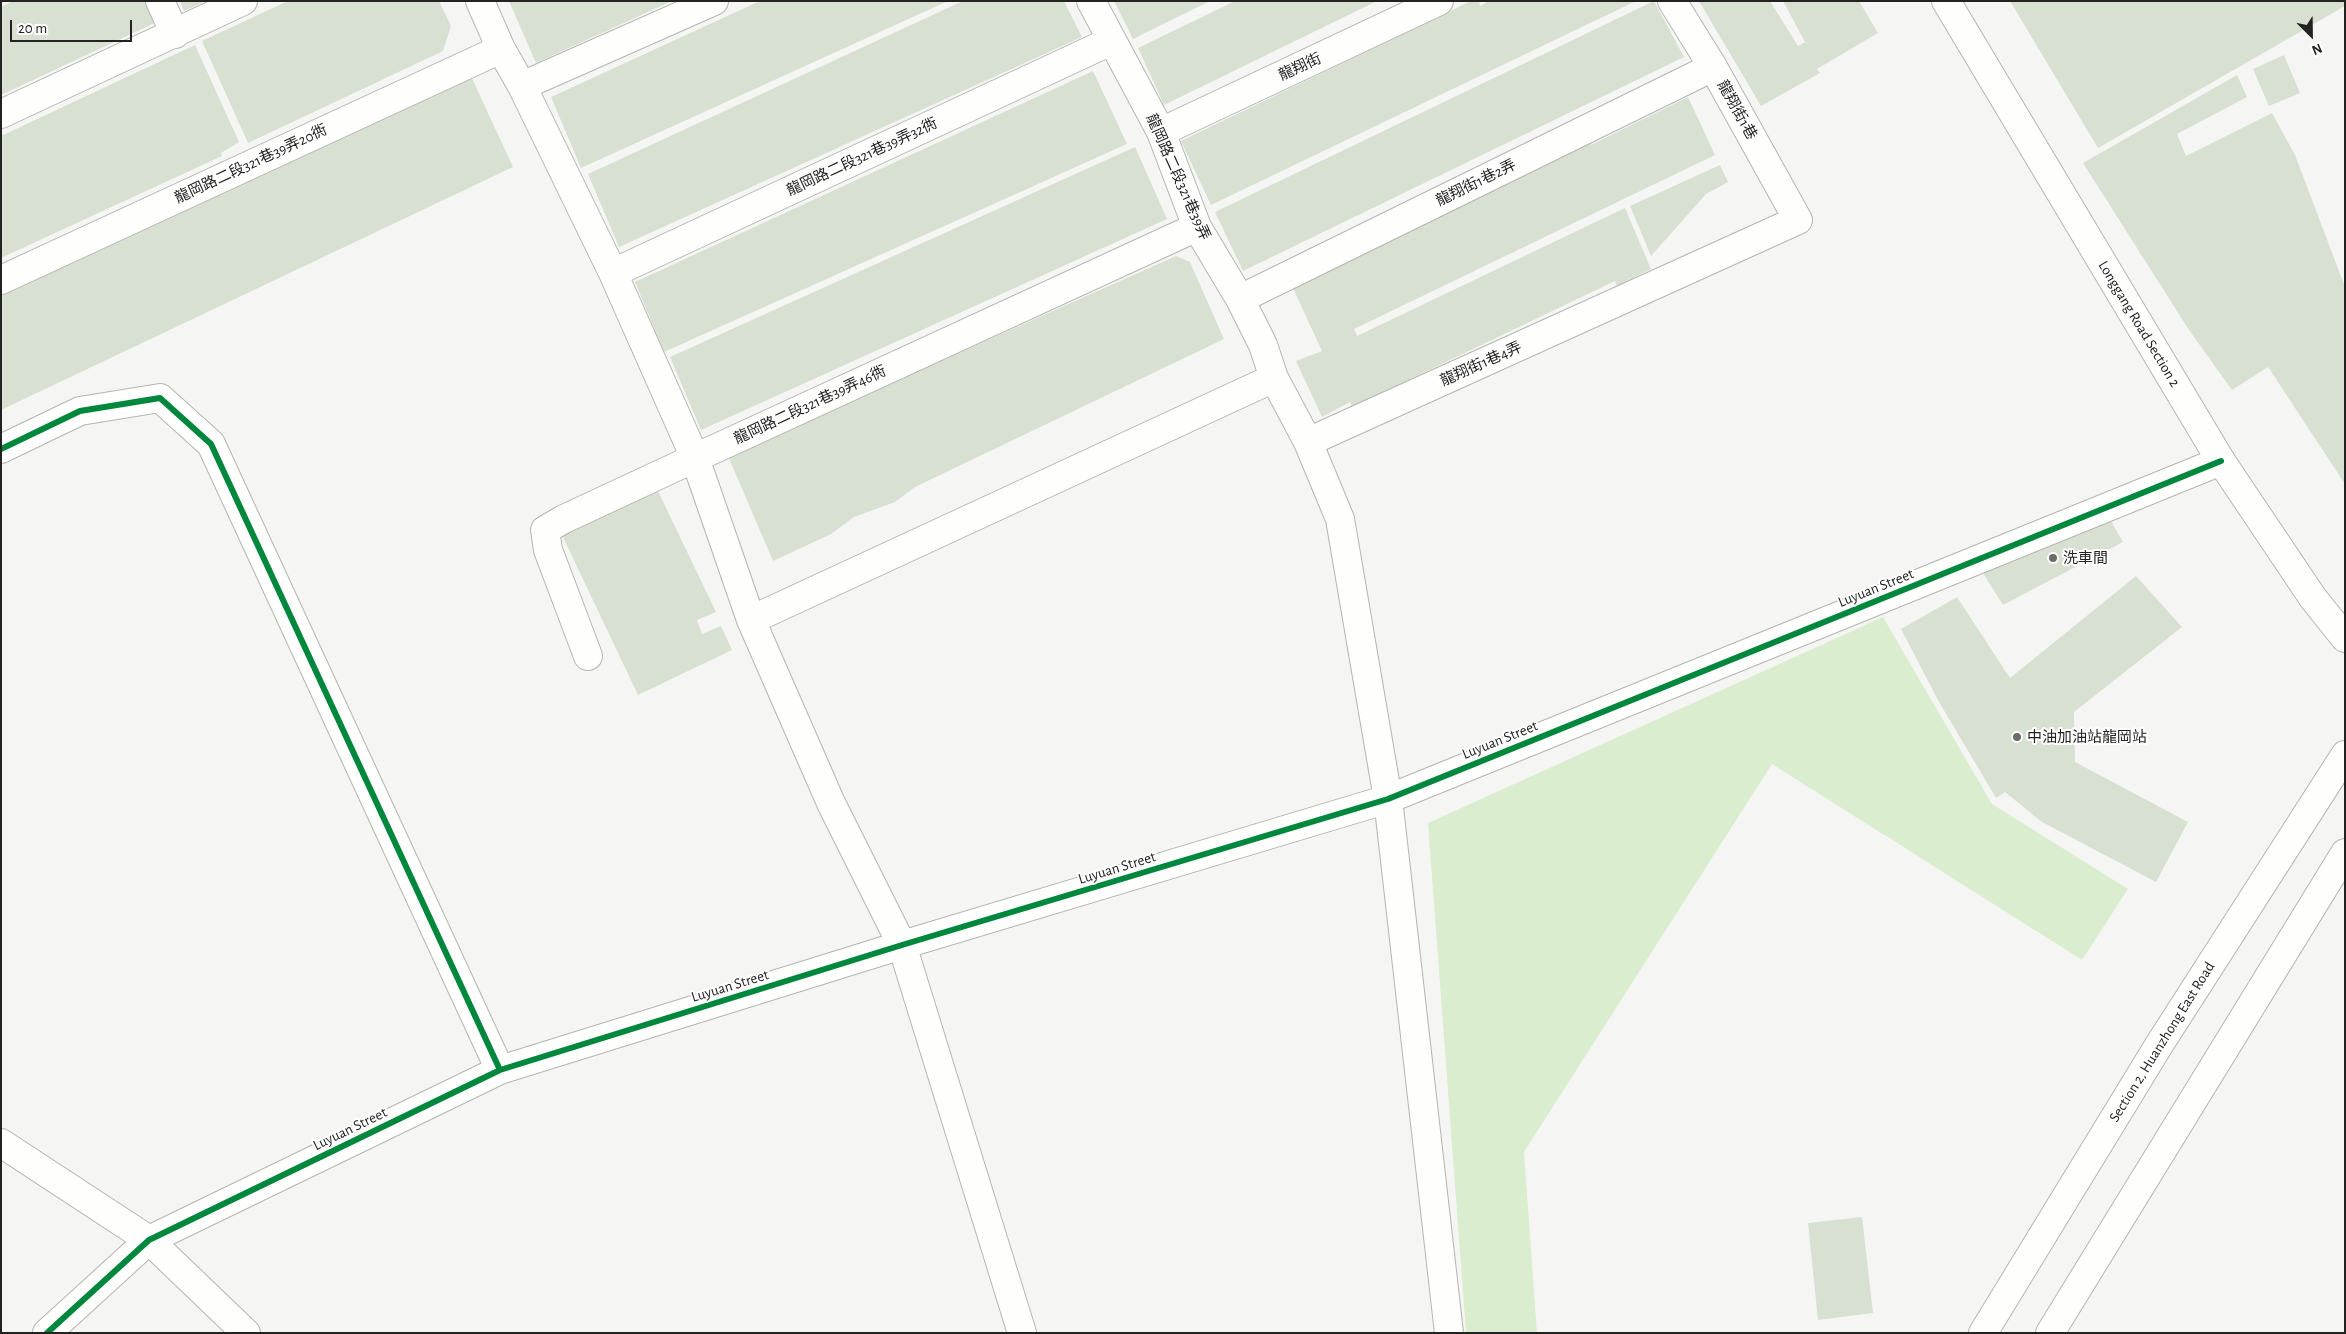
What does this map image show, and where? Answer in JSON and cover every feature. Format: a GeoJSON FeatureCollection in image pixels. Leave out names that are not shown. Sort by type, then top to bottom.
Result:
{"type":"FeatureCollection","features":[{"type":"Feature","properties":{"kind":"street"},"geometry":{"type":"LineString","coordinates":[[160,1],[174,34]]}},
{"type":"Feature","properties":{"kind":"street"},"geometry":{"type":"LineString","coordinates":[[1,114],[243,1]]}},
{"type":"Feature","properties":{"kind":"street"},"geometry":{"type":"LineString","coordinates":[[480,1],[501,49],[522,86],[614,273],[695,458],[751,620],[831,803],[902,946],[1022,1333]]}},
{"type":"Feature","properties":{"kind":"street"},"geometry":{"type":"LineString","coordinates":[[522,86],[714,1]]}},
{"type":"Feature","properties":{"kind":"street","name":"龍岡路二段321巷39弄"},"geometry":{"type":"LineString","coordinates":[[1091,1],[1161,132],[1197,226],[1240,299]]}},
{"type":"Feature","properties":{"kind":"street","name":"龍翔街"},"geometry":{"type":"LineString","coordinates":[[1161,132],[1438,1]]}},
{"type":"Feature","properties":{"kind":"street","name":"龍翔街1巷"},"geometry":{"type":"LineString","coordinates":[[1672,1],[1713,67],[1798,220]]}},
{"type":"Feature","properties":{"kind":"street","name":"Longgang Road Section 2"},"geometry":{"type":"LineString","coordinates":[[1946,1],[2221,461],[2313,598],[2345,638]]}},
{"type":"Feature","properties":{"kind":"street","name":"龍岡路二段321巷39弄32衖"},"geometry":{"type":"LineString","coordinates":[[614,273],[1111,41]]}},
{"type":"Feature","properties":{"kind":"street","name":"龍岡路二段321巷39弄20衖"},"geometry":{"type":"LineString","coordinates":[[1,280],[501,49]]}},
{"type":"Feature","properties":{"kind":"street","name":"龍翔街1巷2弄"},"geometry":{"type":"LineString","coordinates":[[1240,299],[1713,67]]}},
{"type":"Feature","properties":{"kind":"street","name":"龍翔街1巷4弄"},"geometry":{"type":"LineString","coordinates":[[1308,442],[1798,220]]}},
{"type":"Feature","properties":{"kind":"street","name":"龍岡路二段321巷39弄46衖"},"geometry":{"type":"LineString","coordinates":[[588,656],[548,550],[545,530],[695,458],[1197,226]]}},
{"type":"Feature","properties":{"kind":"street"},"geometry":{"type":"LineString","coordinates":[[1240,299],[1263,345],[1274,378],[1308,442],[1340,519],[1388,799],[1449,1333]]}},
{"type":"Feature","properties":{"kind":"street"},"geometry":{"type":"LineString","coordinates":[[751,620],[1274,378]]}},
{"type":"Feature","properties":{"kind":"street"},"geometry":{"type":"LineString","coordinates":[[1,449],[80,411],[160,398],[211,444],[500,1070]]}},
{"type":"Feature","properties":{"kind":"street","name":"Luyuan Street"},"geometry":{"type":"LineString","coordinates":[[47,1333],[149,1240],[500,1070],[1388,799],[2221,461]]}},
{"type":"Feature","properties":{"kind":"street","name":"Section 2, Huanzhong East Road"},"geometry":{"type":"LineString","coordinates":[[1983,1333],[2159,1045],[2345,755]]}},
{"type":"Feature","properties":{"kind":"street"},"geometry":{"type":"LineString","coordinates":[[2050,1333],[2345,853]]}},
{"type":"Feature","properties":{"kind":"street"},"geometry":{"type":"LineString","coordinates":[[1,1143],[149,1240],[246,1333]]}},
{"type":"Feature","properties":{"kind":"green space"},"geometry":{"type":"Polygon","coordinates":[[[1883,617],[1992,804],[2128,889],[2082,960],[1772,764],[1524,1152],[1537,1333],[1466,1333],[1428,823],[1883,617]]]}},
{"type":"Feature","properties":{"kind":"building"},"geometry":{"type":"Polygon","coordinates":[[[13,1],[153,1],[161,20],[1,95],[1,7],[13,1]]]}},
{"type":"Feature","properties":{"kind":"building"},"geometry":{"type":"Polygon","coordinates":[[[180,1],[206,1],[184,11],[180,1]]]}},
{"type":"Feature","properties":{"kind":"building"},"geometry":{"type":"Polygon","coordinates":[[[288,1],[439,1],[451,26],[443,51],[248,143],[202,41],[288,1]]]}},
{"type":"Feature","properties":{"kind":"building"},"geometry":{"type":"Polygon","coordinates":[[[509,1],[672,1],[536,63],[509,1]]]}},
{"type":"Feature","properties":{"kind":"building"},"geometry":{"type":"Polygon","coordinates":[[[760,1],[948,1],[581,168],[551,97],[760,1]]]}},
{"type":"Feature","properties":{"kind":"building"},"geometry":{"type":"Polygon","coordinates":[[[963,1],[1064,1],[1082,37],[619,247],[588,174],[963,1]]]}},
{"type":"Feature","properties":{"kind":"building"},"geometry":{"type":"Polygon","coordinates":[[[1114,1],[1210,1],[1133,39],[1114,1]]]}},
{"type":"Feature","properties":{"kind":"building"},"geometry":{"type":"Polygon","coordinates":[[[1235,1],[1377,1],[1164,105],[1138,48],[1235,1]]]}},
{"type":"Feature","properties":{"kind":"building"},"geometry":{"type":"Polygon","coordinates":[[[1471,1],[1479,1],[1480,6],[1489,1],[1636,1],[1211,205],[1181,141],[1471,1]]]}},
{"type":"Feature","properties":{"kind":"building"},"geometry":{"type":"Polygon","coordinates":[[[1654,1],[1684,57],[1243,271],[1215,212],[1654,1]]]}},
{"type":"Feature","properties":{"kind":"building"},"geometry":{"type":"Polygon","coordinates":[[[1699,1],[1770,1],[1798,46],[1805,42],[1783,1],[1859,1],[1878,33],[1817,69],[1820,73],[1761,106],[1699,1]]]}},
{"type":"Feature","properties":{"kind":"building"},"geometry":{"type":"Polygon","coordinates":[[[2010,1],[2345,1],[2345,6],[2098,148],[2010,1]]]}},
{"type":"Feature","properties":{"kind":"building"},"geometry":{"type":"Polygon","coordinates":[[[195,45],[239,142],[221,153],[222,156],[1,258],[1,136],[195,45]]]}},
{"type":"Feature","properties":{"kind":"building"},"geometry":{"type":"Polygon","coordinates":[[[2284,55],[2300,93],[2269,106],[2253,69],[2284,55]]]}},
{"type":"Feature","properties":{"kind":"building"},"geometry":{"type":"Polygon","coordinates":[[[1093,71],[1127,144],[664,352],[635,282],[1093,71]]]}},
{"type":"Feature","properties":{"kind":"building"},"geometry":{"type":"Polygon","coordinates":[[[469,72],[513,167],[1,410],[1,293],[469,72]]]}},
{"type":"Feature","properties":{"kind":"building"},"geometry":{"type":"Polygon","coordinates":[[[2237,75],[2247,97],[2177,134],[2186,156],[2272,113],[2295,155],[2345,287],[2345,484],[2268,367],[2232,390],[2189,330],[2083,163],[2237,75]]]}},
{"type":"Feature","properties":{"kind":"building"},"geometry":{"type":"Polygon","coordinates":[[[1688,97],[1715,155],[1354,329],[1357,336],[1625,208],[1651,269],[1617,286],[1615,281],[1352,407],[1350,402],[1322,417],[1296,361],[1322,351],[1292,286],[1589,142],[1591,145],[1688,97]]]}},
{"type":"Feature","properties":{"kind":"building"},"geometry":{"type":"Polygon","coordinates":[[[1135,147],[1167,219],[701,430],[670,357],[1135,147]]]}},
{"type":"Feature","properties":{"kind":"building"},"geometry":{"type":"Polygon","coordinates":[[[1720,165],[1728,182],[1706,194],[1651,256],[1630,206],[1720,165]]]}},
{"type":"Feature","properties":{"kind":"building"},"geometry":{"type":"Polygon","coordinates":[[[1176,256],[1190,262],[1224,339],[915,487],[895,502],[854,517],[831,534],[773,561],[728,456],[1176,256]]]}},
{"type":"Feature","properties":{"kind":"building"},"geometry":{"type":"Polygon","coordinates":[[[657,489],[716,612],[697,620],[702,634],[721,626],[732,650],[638,695],[562,535],[657,489]]]}},
{"type":"Feature","properties":{"kind":"building","name":"洗車間"},"geometry":{"type":"Polygon","coordinates":[[[2104,509],[2123,542],[2003,605],[1983,573],[2104,509]]]}},
{"type":"Feature","properties":{"kind":"building","name":"中油加油站龍岡站"},"geometry":{"type":"Polygon","coordinates":[[[2136,576],[2182,627],[2074,712],[2075,762],[2188,822],[2156,882],[2042,822],[2005,792],[1996,798],[1939,702],[1901,629],[1957,597],[2010,678],[2136,576]]]}},
{"type":"Feature","properties":{"kind":"building"},"geometry":{"type":"Polygon","coordinates":[[[1862,1217],[1873,1313],[1818,1320],[1808,1223],[1862,1217]]]}},
{"type":"Feature","properties":{"kind":"cycle path"},"geometry":{"type":"LineString","coordinates":[[1,449],[80,411],[160,398],[211,444],[500,1070]]}},
{"type":"Feature","properties":{"kind":"cycle path"},"geometry":{"type":"LineString","coordinates":[[47,1333],[149,1240],[500,1070],[902,945],[1388,799],[2221,461]]}},
{"type":"Feature","properties":{"kind":"place","name":"洗車間"},"geometry":{"type":"Point","coordinates":[2053,558]}},
{"type":"Feature","properties":{"kind":"place","name":"中油加油站龍岡站"},"geometry":{"type":"Point","coordinates":[2017,737]}}]}
